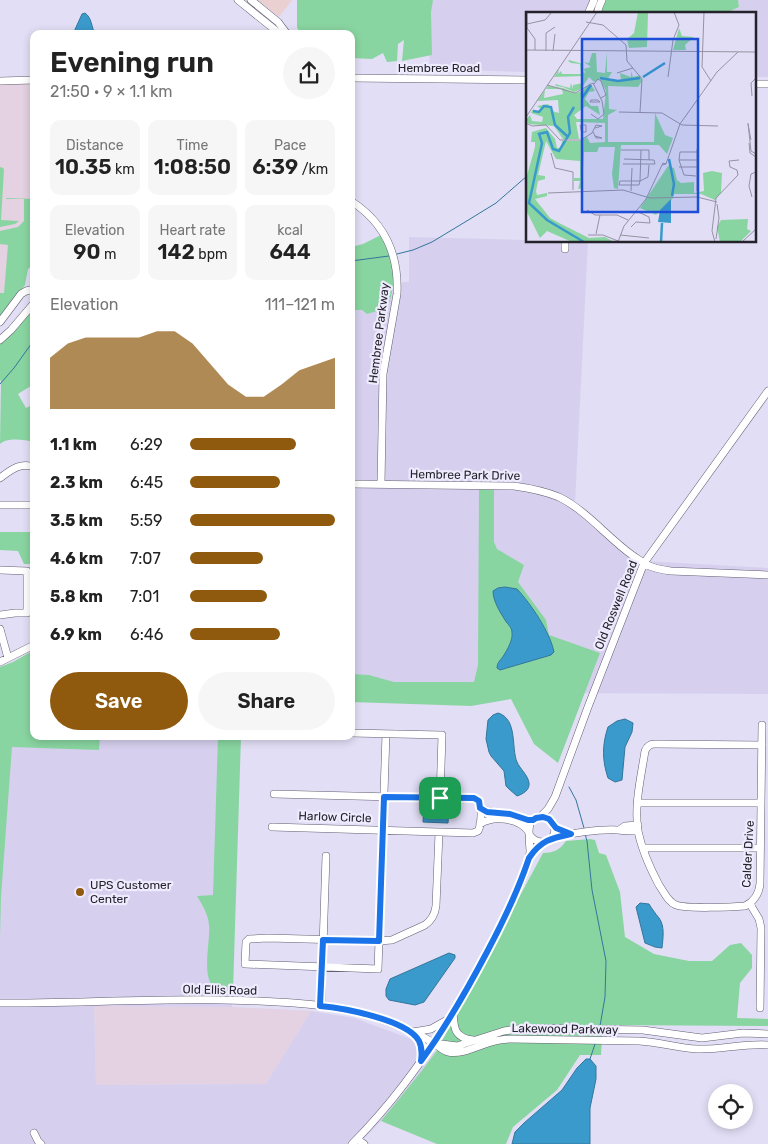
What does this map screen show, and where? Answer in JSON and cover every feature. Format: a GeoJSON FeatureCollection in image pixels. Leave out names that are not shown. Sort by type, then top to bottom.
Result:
{"type":"FeatureCollection","features":[{"type":"Feature","properties":{"kind":"street"},"geometry":{"type":"LineString","coordinates":[[238,0],[275,30]]}},
{"type":"Feature","properties":{"kind":"street"},"geometry":{"type":"LineString","coordinates":[[250,0],[278,22],[284,30]]}},
{"type":"Feature","properties":{"kind":"street"},"geometry":{"type":"LineString","coordinates":[[589,12],[594,0]]}},
{"type":"Feature","properties":{"kind":"street"},"geometry":{"type":"LineString","coordinates":[[598,12],[602,0]]}},
{"type":"Feature","properties":{"kind":"street","name":"Hembree Road"},"geometry":{"type":"LineString","coordinates":[[355,78],[526,80]]}},
{"type":"Feature","properties":{"kind":"street"},"geometry":{"type":"LineString","coordinates":[[0,81],[30,80]]}},
{"type":"Feature","properties":{"kind":"street","name":"Hembree Parkway"},"geometry":{"type":"LineString","coordinates":[[355,204],[369,214],[383,233],[396,267],[397,294],[383,374],[381,484]]}},
{"type":"Feature","properties":{"kind":"street"},"geometry":{"type":"LineString","coordinates":[[0,322],[21,294],[30,290]]}},
{"type":"Feature","properties":{"kind":"street"},"geometry":{"type":"LineString","coordinates":[[0,340],[30,308]]}},
{"type":"Feature","properties":{"kind":"street","name":"Old Roswell Road"},"geometry":{"type":"LineString","coordinates":[[529,858],[529,826],[548,809],[555,797],[591,698],[644,563],[768,391]]}},
{"type":"Feature","properties":{"kind":"street"},"geometry":{"type":"LineString","coordinates":[[0,478],[20,466],[30,467]]}},
{"type":"Feature","properties":{"kind":"street","name":"Hembree Park Drive"},"geometry":{"type":"LineString","coordinates":[[355,484],[514,486],[529,488],[542,491],[574,506],[620,546],[644,563],[659,569],[671,572],[768,575]]}},
{"type":"Feature","properties":{"kind":"street"},"geometry":{"type":"LineString","coordinates":[[0,505],[30,504]]}},
{"type":"Feature","properties":{"kind":"street"},"geometry":{"type":"LineString","coordinates":[[0,570],[27,570],[27,613],[0,615]]}},
{"type":"Feature","properties":{"kind":"street"},"geometry":{"type":"LineString","coordinates":[[0,629],[8,658]]}},
{"type":"Feature","properties":{"kind":"street"},"geometry":{"type":"LineString","coordinates":[[0,662],[30,647]]}},
{"type":"Feature","properties":{"kind":"street","name":"Calder Drive"},"geometry":{"type":"LineString","coordinates":[[760,1008],[761,928],[759,919],[750,904],[760,888],[762,725]]}},
{"type":"Feature","properties":{"kind":"street"},"geometry":{"type":"LineString","coordinates":[[355,734],[442,735],[440,798]]}},
{"type":"Feature","properties":{"kind":"street"},"geometry":{"type":"LineString","coordinates":[[386,734],[383,830],[379,941],[378,969],[245,964],[246,942],[249,938],[379,941],[397,938],[426,925],[432,919],[436,906],[439,833]]}},
{"type":"Feature","properties":{"kind":"street"},"geometry":{"type":"LineString","coordinates":[[750,904],[741,906],[685,907],[672,903],[652,872],[643,848],[638,828],[638,803],[645,751],[648,746],[655,744],[762,745]]}},
{"type":"Feature","properties":{"kind":"street","name":"Harlow Circle"},"geometry":{"type":"LineString","coordinates":[[274,794],[474,798],[479,801],[480,808],[487,812],[510,814],[525,820],[536,818]]}},
{"type":"Feature","properties":{"kind":"street","name":"Old Roswell Road"},"geometry":{"type":"LineString","coordinates":[[354,1141],[392,1099],[434,1043],[451,1015],[496,935],[529,858],[554,833],[553,814],[555,797]]}},
{"type":"Feature","properties":{"kind":"street"},"geometry":{"type":"LineString","coordinates":[[638,803],[761,804]]}},
{"type":"Feature","properties":{"kind":"street"},"geometry":{"type":"LineString","coordinates":[[480,808],[480,824]]}},
{"type":"Feature","properties":{"kind":"street"},"geometry":{"type":"LineString","coordinates":[[536,818],[543,817],[549,819],[560,830],[571,834]]}},
{"type":"Feature","properties":{"kind":"street","name":"Harlow Circle"},"geometry":{"type":"LineString","coordinates":[[272,827],[476,833],[480,824],[490,820],[510,821],[520,824],[529,833]]}},
{"type":"Feature","properties":{"kind":"street"},"geometry":{"type":"LineString","coordinates":[[529,833],[535,840],[547,841],[571,834],[619,830],[625,826],[638,828]]}},
{"type":"Feature","properties":{"kind":"street"},"geometry":{"type":"LineString","coordinates":[[643,848],[760,848]]}},
{"type":"Feature","properties":{"kind":"street"},"geometry":{"type":"LineString","coordinates":[[320,1006],[326,856]]}},
{"type":"Feature","properties":{"kind":"street","name":"Old Ellis Road"},"geometry":{"type":"LineString","coordinates":[[0,1003],[203,1000],[320,1006],[365,1014],[411,1031],[434,1043]]}},
{"type":"Feature","properties":{"kind":"street"},"geometry":{"type":"LineString","coordinates":[[411,1031],[431,1029],[451,1015],[458,1034],[465,1039],[476,1040]]}},
{"type":"Feature","properties":{"kind":"street","name":"Lakewood Parkway"},"geometry":{"type":"LineString","coordinates":[[434,1043],[454,1046],[504,1030],[529,1028],[643,1030],[702,1038],[744,1033],[768,1034]]}},
{"type":"Feature","properties":{"kind":"street"},"geometry":{"type":"LineString","coordinates":[[411,1031],[419,1042],[421,1061]]}},
{"type":"Feature","properties":{"kind":"street","name":"Lakewood Parkway"},"geometry":{"type":"LineString","coordinates":[[434,1043],[442,1050],[454,1052],[510,1039],[658,1042],[698,1049],[750,1044],[768,1045]]}},
{"type":"Feature","properties":{"kind":"street"},"geometry":{"type":"LineString","coordinates":[[34,1133],[41,1144]]}},
{"type":"Feature","properties":{"kind":"street"},"geometry":{"type":"LineString","coordinates":[[354,1141],[364,1144]]}},
{"type":"Feature","properties":{"kind":"shaded area"},"geometry":{"type":"Polygon","coordinates":[[[258,0],[292,0],[279,17],[258,0]]]}},
{"type":"Feature","properties":{"kind":"shaded area"},"geometry":{"type":"Polygon","coordinates":[[[429,0],[606,0],[601,12],[526,12],[526,72],[430,69],[427,11],[429,0]]]}},
{"type":"Feature","properties":{"kind":"shaded area"},"geometry":{"type":"Polygon","coordinates":[[[738,0],[768,0],[768,77],[756,77],[756,12],[728,12],[739,7],[738,0]]]}},
{"type":"Feature","properties":{"kind":"shaded area"},"geometry":{"type":"Polygon","coordinates":[[[0,84],[30,84],[30,256],[0,311],[0,84]]]}},
{"type":"Feature","properties":{"kind":"shaded area"},"geometry":{"type":"Polygon","coordinates":[[[409,237],[526,240],[526,242],[588,242],[575,504],[645,561],[768,568],[768,694],[355,692],[355,283],[409,282],[409,237]]]}},
{"type":"Feature","properties":{"kind":"shaded area"},"geometry":{"type":"Polygon","coordinates":[[[0,686],[30,730],[30,740],[235,740],[232,1007],[94,1006],[96,1083],[99,1085],[266,1084],[311,1011],[354,1018],[414,1040],[436,1052],[381,1121],[359,1144],[0,1144],[0,686]]]}},
{"type":"Feature","properties":{"kind":"shaded area"},"geometry":{"type":"Polygon","coordinates":[[[94,1006],[232,1007],[311,1011],[266,1084],[99,1085],[96,1083],[94,1006]]]}},
{"type":"Feature","properties":{"kind":"green space"},"geometry":{"type":"Polygon","coordinates":[[[297,0],[433,0],[431,12],[432,55],[402,61],[404,40],[398,44],[397,61],[387,62],[383,53],[372,59],[355,58],[355,30],[298,30],[297,0]]]}},
{"type":"Feature","properties":{"kind":"green space"},"geometry":{"type":"Polygon","coordinates":[[[606,0],[738,0],[739,7],[728,12],[601,12],[606,0]]]}},
{"type":"Feature","properties":{"kind":"green space"},"geometry":{"type":"Polygon","coordinates":[[[0,167],[4,169],[1,220],[19,221],[15,224],[0,227],[0,167]]]}},
{"type":"Feature","properties":{"kind":"green space"},"geometry":{"type":"Polygon","coordinates":[[[6,199],[30,199],[30,267],[25,285],[0,318],[0,293],[4,293],[8,245],[0,244],[0,231],[18,227],[24,221],[24,199],[6,199]]]}},
{"type":"Feature","properties":{"kind":"green space"},"geometry":{"type":"Polygon","coordinates":[[[381,235],[390,257],[394,274],[388,308],[367,314],[362,310],[355,310],[355,246],[381,235]]]}},
{"type":"Feature","properties":{"kind":"green space"},"geometry":{"type":"Polygon","coordinates":[[[30,309],[30,386],[18,394],[26,408],[30,406],[30,441],[7,440],[0,444],[0,342],[30,309]]]}},
{"type":"Feature","properties":{"kind":"green space"},"geometry":{"type":"Polygon","coordinates":[[[479,489],[494,490],[494,542],[497,549],[524,565],[518,582],[546,620],[549,635],[600,653],[558,763],[534,744],[511,699],[471,706],[355,702],[355,674],[369,675],[394,682],[474,682],[478,665],[479,489]]]}},
{"type":"Feature","properties":{"kind":"green space"},"geometry":{"type":"Polygon","coordinates":[[[0,532],[30,532],[30,564],[24,564],[18,551],[0,550],[0,532]]]}},
{"type":"Feature","properties":{"kind":"green space"},"geometry":{"type":"Polygon","coordinates":[[[30,652],[30,740],[100,740],[99,750],[12,747],[1,897],[0,937],[0,667],[30,652]]]}},
{"type":"Feature","properties":{"kind":"green space"},"geometry":{"type":"Polygon","coordinates":[[[218,740],[241,740],[233,991],[218,990],[212,986],[207,971],[208,921],[205,910],[197,896],[213,895],[218,740]]]}},
{"type":"Feature","properties":{"kind":"green space"},"geometry":{"type":"Polygon","coordinates":[[[595,840],[599,853],[606,855],[620,892],[625,937],[654,954],[689,961],[712,961],[730,945],[741,943],[752,955],[752,968],[740,983],[737,1018],[768,1019],[768,1026],[603,1025],[601,1055],[580,1055],[557,1090],[513,1127],[506,1144],[437,1144],[381,1121],[436,1052],[543,853],[556,850],[566,841],[595,840]]]}},
{"type":"Feature","properties":{"kind":"water"},"geometry":{"type":"Polygon","coordinates":[[[85,13],[87,15],[94,30],[75,30],[82,14],[85,13]]]}},
{"type":"Feature","properties":{"kind":"water"},"geometry":{"type":"Polygon","coordinates":[[[505,587],[517,589],[528,602],[544,627],[554,652],[551,655],[500,670],[497,668],[498,664],[512,639],[512,631],[497,606],[493,591],[505,587]]]}},
{"type":"Feature","properties":{"kind":"water"},"geometry":{"type":"Polygon","coordinates":[[[498,713],[509,721],[513,734],[515,756],[529,783],[527,790],[517,796],[506,786],[504,771],[491,756],[486,739],[488,720],[498,713]]]}},
{"type":"Feature","properties":{"kind":"water"},"geometry":{"type":"Polygon","coordinates":[[[625,719],[633,723],[632,732],[625,747],[622,780],[615,782],[608,778],[606,771],[604,759],[605,740],[608,727],[617,721],[625,719]]]}},
{"type":"Feature","properties":{"kind":"water"},"geometry":{"type":"Polygon","coordinates":[[[424,807],[449,808],[448,823],[423,822],[424,807]]]}},
{"type":"Feature","properties":{"kind":"water"},"geometry":{"type":"Polygon","coordinates":[[[640,903],[649,904],[661,921],[663,932],[662,948],[645,943],[636,907],[640,903]]]}},
{"type":"Feature","properties":{"kind":"water"},"geometry":{"type":"Polygon","coordinates":[[[449,953],[455,955],[455,958],[424,1002],[415,1005],[389,1000],[386,996],[386,989],[390,979],[449,953]]]}},
{"type":"Feature","properties":{"kind":"water"},"geometry":{"type":"Polygon","coordinates":[[[586,1059],[590,1059],[596,1066],[596,1079],[590,1108],[590,1144],[512,1144],[515,1132],[562,1090],[577,1068],[586,1059]]]}},
{"type":"Feature","properties":{"kind":"waterway"},"geometry":{"type":"LineString","coordinates":[[397,254],[432,242],[496,203],[526,177]]}},
{"type":"Feature","properties":{"kind":"waterway"},"geometry":{"type":"LineString","coordinates":[[355,260],[389,256]]}},
{"type":"Feature","properties":{"kind":"waterway"},"geometry":{"type":"LineString","coordinates":[[0,384],[30,346]]}},
{"type":"Feature","properties":{"kind":"waterway"},"geometry":{"type":"LineString","coordinates":[[569,787],[576,800],[584,828]]}},
{"type":"Feature","properties":{"kind":"waterway"},"geometry":{"type":"LineString","coordinates":[[585,834],[592,890],[606,961],[605,997],[600,1026]]}},
{"type":"Feature","properties":{"kind":"waterway"},"geometry":{"type":"LineString","coordinates":[[590,1059],[595,1044]]}},
{"type":"Feature","properties":{"kind":"place","name":"UPS Customer Center"},"geometry":{"type":"Point","coordinates":[80,892]}},
{"type":"Feature","properties":{"kind":"route"},"geometry":{"type":"LineString","coordinates":[[384,797],[440,798],[474,798],[479,801],[480,808],[484,810],[510,814],[525,820],[543,817],[552,821],[556,828],[571,834],[543,842],[529,858],[513,899],[481,964],[434,1043],[421,1061],[422,1052],[419,1042],[410,1031],[365,1014],[320,1006],[323,940],[379,941],[384,797]]}}]}
